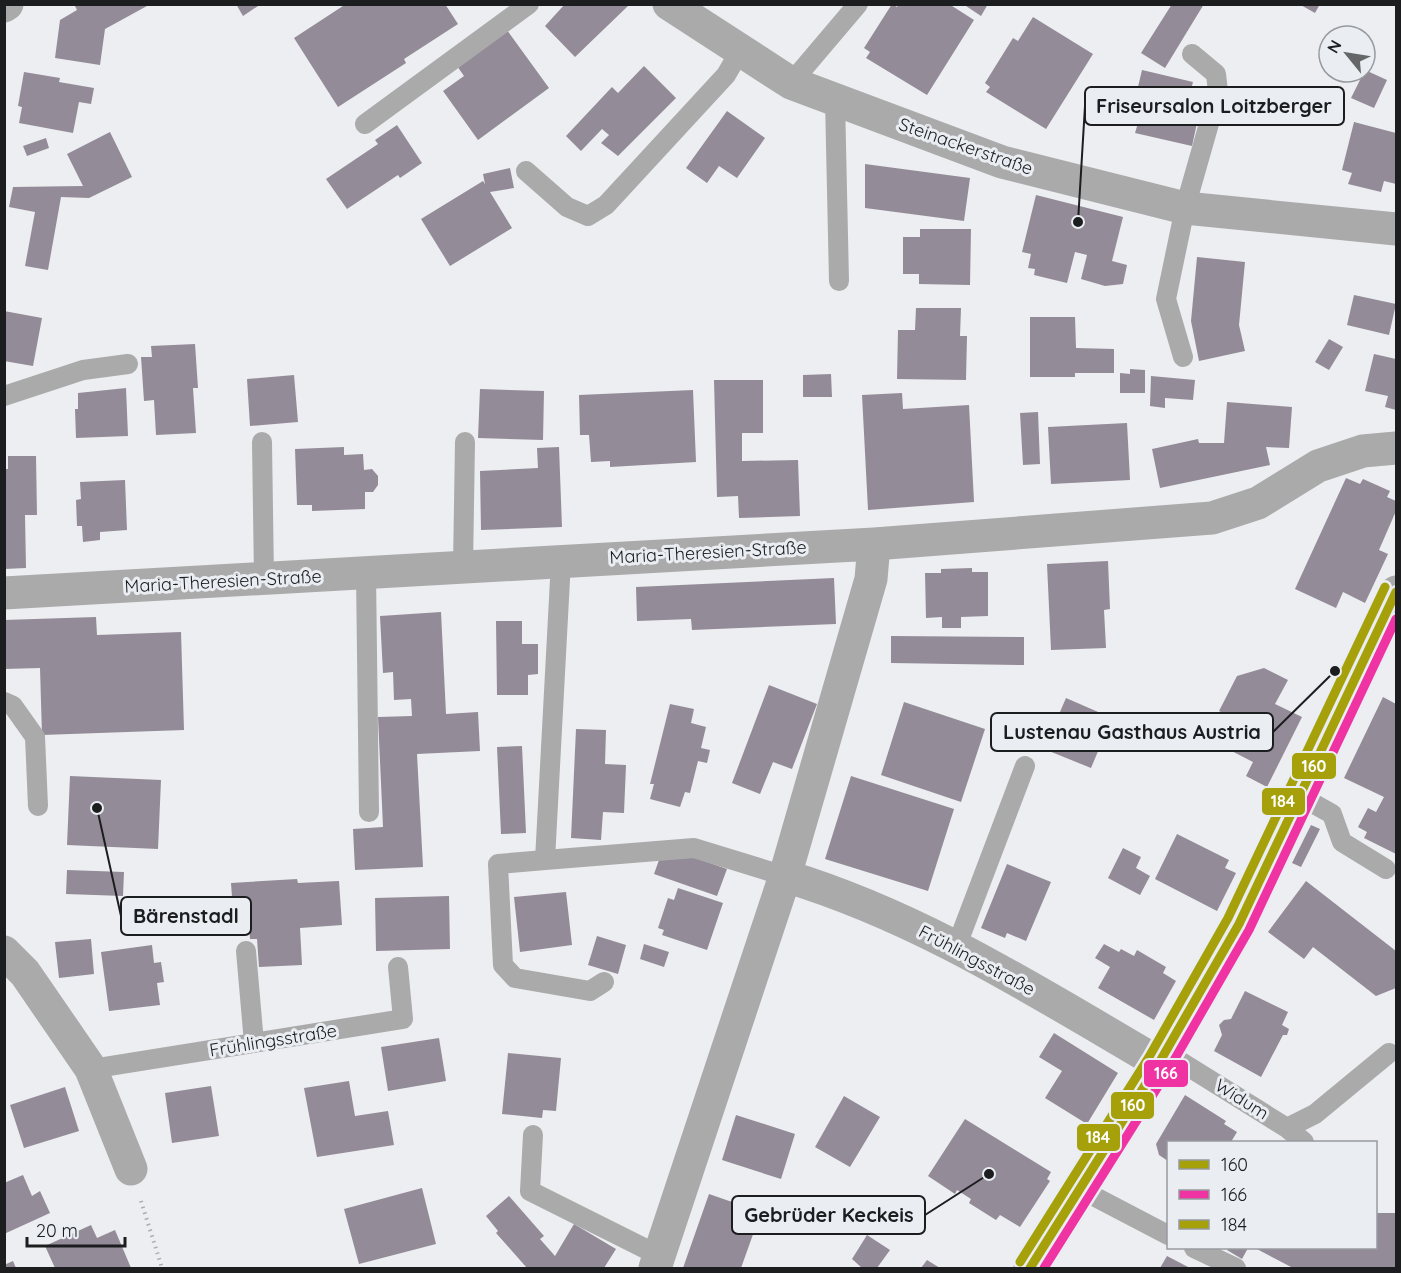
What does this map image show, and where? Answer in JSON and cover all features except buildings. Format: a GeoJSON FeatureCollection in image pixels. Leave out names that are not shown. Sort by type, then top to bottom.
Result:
{"type":"FeatureCollection","features":[{"type":"Feature","properties":{"kind":"street","name":"Steinackerstraße"},"geometry":{"type":"LineString","coordinates":[[669,4],[790,83],[1002,162],[1185,208],[1396,229]]}},
{"type":"Feature","properties":{"kind":"street","name":"Maria-Theresien-Straße"},"geometry":{"type":"LineString","coordinates":[[4,593],[874,544],[1212,518],[1258,503],[1318,466],[1364,451],[1396,448]]}},
{"type":"Feature","properties":{"kind":"street"},"geometry":{"type":"LineString","coordinates":[[657,1262],[785,876],[871,579],[874,544]]}},
{"type":"Feature","properties":{"kind":"street"},"geometry":{"type":"LineString","coordinates":[[1030,1269],[1162,1058],[1239,924],[1396,592]]}},
{"type":"Feature","properties":{"kind":"street","name":"Frühlingsstraße"},"geometry":{"type":"LineString","coordinates":[[785,876],[841,893],[957,945],[1162,1058]]}},
{"type":"Feature","properties":{"kind":"street"},"geometry":{"type":"LineString","coordinates":[[4,952],[25,973],[91,1070],[131,1169]]}},
{"type":"Feature","properties":{"kind":"lane"},"geometry":{"type":"LineString","coordinates":[[365,124],[529,4]]}},
{"type":"Feature","properties":{"kind":"lane"},"geometry":{"type":"LineString","coordinates":[[790,83],[858,4]]}},
{"type":"Feature","properties":{"kind":"lane"},"geometry":{"type":"LineString","coordinates":[[526,171],[567,207],[588,216],[606,205],[726,75],[741,51]]}},
{"type":"Feature","properties":{"kind":"lane"},"geometry":{"type":"LineString","coordinates":[[1183,357],[1166,299],[1185,208],[1218,92],[1216,74],[1192,54]]}},
{"type":"Feature","properties":{"kind":"lane"},"geometry":{"type":"LineString","coordinates":[[835,100],[839,281]]}},
{"type":"Feature","properties":{"kind":"lane"},"geometry":{"type":"LineString","coordinates":[[4,396],[83,370],[128,364]]}},
{"type":"Feature","properties":{"kind":"lane"},"geometry":{"type":"LineString","coordinates":[[262,442],[264,578]]}},
{"type":"Feature","properties":{"kind":"lane"},"geometry":{"type":"LineString","coordinates":[[464,567],[465,442]]}},
{"type":"Feature","properties":{"kind":"lane"},"geometry":{"type":"LineString","coordinates":[[545,860],[561,561]]}},
{"type":"Feature","properties":{"kind":"lane"},"geometry":{"type":"LineString","coordinates":[[366,573],[369,812]]}},
{"type":"Feature","properties":{"kind":"lane"},"geometry":{"type":"LineString","coordinates":[[4,702],[13,706],[35,737],[38,806]]}},
{"type":"Feature","properties":{"kind":"lane"},"geometry":{"type":"LineString","coordinates":[[957,945],[1025,766]]}},
{"type":"Feature","properties":{"kind":"lane"},"geometry":{"type":"LineString","coordinates":[[1300,796],[1332,814],[1342,842],[1386,869]]}},
{"type":"Feature","properties":{"kind":"lane","name":"Frühlingsstraße"},"geometry":{"type":"LineString","coordinates":[[604,982],[590,990],[515,978],[503,965],[498,864],[694,848],[785,876]]}},
{"type":"Feature","properties":{"kind":"lane"},"geometry":{"type":"LineString","coordinates":[[246,951],[254,1043]]}},
{"type":"Feature","properties":{"kind":"lane","name":"Frühlingsstraße"},"geometry":{"type":"LineString","coordinates":[[91,1070],[403,1018],[398,967]]}},
{"type":"Feature","properties":{"kind":"lane","name":"Widum"},"geometry":{"type":"LineString","coordinates":[[1287,1128],[1315,1114],[1389,1053]]}},
{"type":"Feature","properties":{"kind":"lane","name":"Widum"},"geometry":{"type":"LineString","coordinates":[[1162,1058],[1287,1128],[1302,1141]]}},
{"type":"Feature","properties":{"kind":"lane"},"geometry":{"type":"LineString","coordinates":[[532,1135],[530,1191],[657,1262]]}},
{"type":"Feature","properties":{"kind":"lane"},"geometry":{"type":"LineString","coordinates":[[1080,1189],[1167,1234]]}},
{"type":"Feature","properties":{"kind":"lane"},"geometry":{"type":"LineString","coordinates":[[1196,1249],[1236,1269]]}},
{"type":"Feature","properties":{"kind":"path"},"geometry":{"type":"LineString","coordinates":[[131,1169],[162,1269]]}},
{"type":"Feature","properties":{"kind":"transit line","name":"184"},"geometry":{"type":"LineString","coordinates":[[1020,1262],[1149,1057],[1228,918],[1385,587]]}},
{"type":"Feature","properties":{"kind":"transit line","name":"160"},"geometry":{"type":"LineString","coordinates":[[1030,1268],[1159,1063],[1239,924],[1396,592]]}},
{"type":"Feature","properties":{"kind":"transit line","name":"166"},"geometry":{"type":"LineString","coordinates":[[1044,1268],[1169,1069],[1249,930],[1396,619]]}},
{"type":"Feature","properties":{"kind":"place","name":"Friseursalon Loitzberger"},"geometry":{"type":"Point","coordinates":[1078,222]}},
{"type":"Feature","properties":{"kind":"place","name":"Lustenau Gasthaus Austria"},"geometry":{"type":"Point","coordinates":[1335,671]}},
{"type":"Feature","properties":{"kind":"place","name":"Bärenstadl"},"geometry":{"type":"Point","coordinates":[97,808]}},
{"type":"Feature","properties":{"kind":"place","name":"Gebrüder Keckeis"},"geometry":{"type":"Point","coordinates":[989,1174]}}]}
